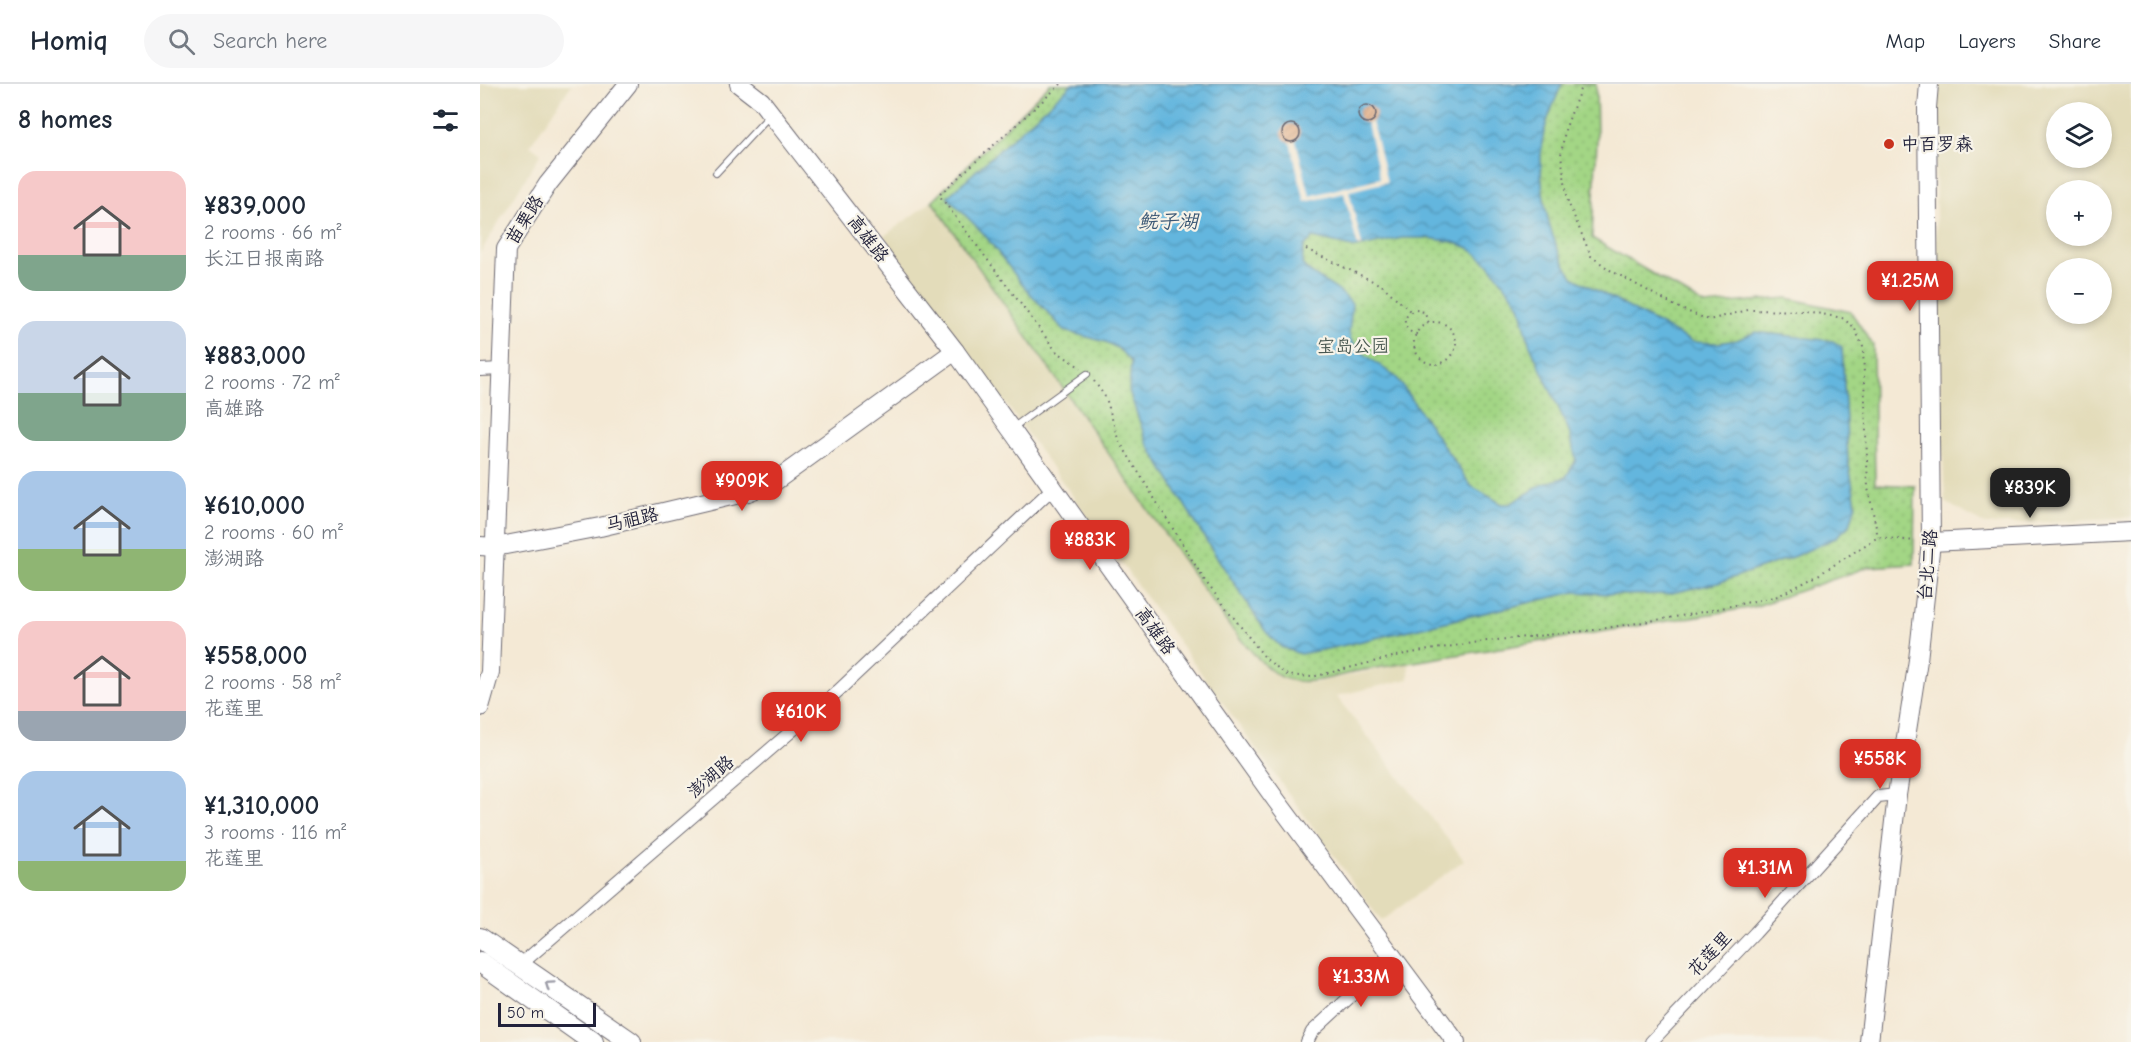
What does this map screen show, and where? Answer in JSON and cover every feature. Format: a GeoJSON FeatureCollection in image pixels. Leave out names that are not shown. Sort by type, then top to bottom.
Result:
{"type":"FeatureCollection","features":[{"type":"Feature","properties":{"kind":"main road"},"geometry":{"type":"LineString","coordinates":[[480,938],[631,1042]]}},
{"type":"Feature","properties":{"kind":"main road"},"geometry":{"type":"LineString","coordinates":[[480,962],[594,1042]]}},
{"type":"Feature","properties":{"kind":"street","name":"苗栗路"},"geometry":{"type":"LineString","coordinates":[[480,706],[490,672],[488,546],[501,369],[506,249],[548,184],[628,84]]}},
{"type":"Feature","properties":{"kind":"street","name":"高雄路"},"geometry":{"type":"LineString","coordinates":[[739,84],[761,101],[955,351],[1276,800],[1456,1042]]}},
{"type":"Feature","properties":{"kind":"street","name":"台北二路"},"geometry":{"type":"LineString","coordinates":[[1869,1042],[1897,795],[1918,660],[1931,542],[1927,155],[1929,84]]}},
{"type":"Feature","properties":{"kind":"street","name":"马祖路"},"geometry":{"type":"LineString","coordinates":[[488,546],[600,527],[748,492],[774,482],[955,351]]}},
{"type":"Feature","properties":{"kind":"street"},"geometry":{"type":"LineString","coordinates":[[480,370],[501,369]]}},
{"type":"Feature","properties":{"kind":"street","name":"澎湖路"},"geometry":{"type":"LineString","coordinates":[[520,965],[838,691],[1053,488]]}},
{"type":"Feature","properties":{"kind":"street"},"geometry":{"type":"LineString","coordinates":[[1931,542],[2131,532]]}},
{"type":"Feature","properties":{"kind":"street","name":"花莲里"},"geometry":{"type":"LineString","coordinates":[[1651,1042],[1755,933],[1878,797],[1897,795]]}},
{"type":"Feature","properties":{"kind":"street"},"geometry":{"type":"LineString","coordinates":[[1307,1042],[1312,1032],[1393,957]]}},
{"type":"Feature","properties":{"kind":"lane"},"geometry":{"type":"LineString","coordinates":[[716,173],[771,114]]}},
{"type":"Feature","properties":{"kind":"lane"},"geometry":{"type":"LineString","coordinates":[[1011,429],[1087,374]]}},
{"type":"Feature","properties":{"kind":"path"},"geometry":{"type":"LineString","coordinates":[[1061,84],[939,195],[1056,351],[1076,363],[1106,398],[1118,439],[1136,472],[1205,581],[1266,659],[1287,675],[1312,677],[1406,654],[1478,642],[1594,630],[1693,614],[1778,596],[1815,577],[1878,537],[1931,542]]}},
{"type":"Feature","properties":{"kind":"path"},"geometry":{"type":"LineString","coordinates":[[1582,84],[1565,130],[1561,155],[1568,202],[1591,256],[1630,281],[1709,320],[1748,310],[1806,311],[1842,318],[1854,327],[1863,347],[1868,488],[1870,512],[1878,537]]}},
{"type":"Feature","properties":{"kind":"path"},"geometry":{"type":"LineString","coordinates":[[1306,249],[1383,286],[1411,312]]}},
{"type":"Feature","properties":{"kind":"path"},"geometry":{"type":"LineString","coordinates":[[1417,334],[1410,332],[1405,326],[1405,318],[1411,312],[1416,310],[1424,312],[1428,323]]}},
{"type":"Feature","properties":{"kind":"path"},"geometry":{"type":"LineString","coordinates":[[1428,323],[1443,324],[1454,333],[1456,346],[1450,358],[1438,363],[1425,361],[1416,352],[1414,345],[1417,334],[1428,323]]}},
{"type":"Feature","properties":{"kind":"shaded area"},"geometry":{"type":"Polygon","coordinates":[[[480,84],[572,84],[530,145],[541,153],[480,253],[480,84]]]}},
{"type":"Feature","properties":{"kind":"shaded area"},"geometry":{"type":"Polygon","coordinates":[[[1935,84],[2131,84],[2131,517],[1986,525],[1945,502],[1937,323],[1935,84]]]}},
{"type":"Feature","properties":{"kind":"shaded area"},"geometry":{"type":"Polygon","coordinates":[[[932,201],[1230,627],[1264,666],[1314,683],[1409,663],[1409,679],[1336,696],[1464,860],[1381,921],[884,236],[932,201]]]}},
{"type":"Feature","properties":{"kind":"green space","name":"鲩子湖"},"geometry":{"type":"Polygon","coordinates":[[[1050,84],[1596,84],[1597,140],[1592,238],[1705,305],[1787,298],[1851,312],[1873,345],[1875,484],[1915,486],[1914,564],[1868,567],[1754,607],[1358,671],[1313,681],[1297,681],[1272,672],[1230,627],[932,201],[1050,84]]]}},
{"type":"Feature","properties":{"kind":"water","name":"鲩子湖"},"geometry":{"type":"Polygon","coordinates":[[[1072,84],[1562,84],[1543,137],[1542,187],[1553,236],[1574,278],[1692,342],[1718,343],[1737,340],[1756,332],[1833,341],[1842,347],[1848,460],[1856,504],[1850,525],[1835,538],[1795,556],[1718,583],[1667,594],[1626,595],[1575,592],[1300,654],[1281,647],[1266,632],[1209,545],[1147,443],[1129,391],[1131,362],[1119,349],[1106,342],[1065,331],[1025,288],[984,234],[947,197],[1072,84]],[[1313,238],[1304,246],[1302,264],[1307,270],[1340,292],[1352,304],[1349,333],[1351,340],[1359,350],[1397,378],[1471,486],[1502,504],[1510,504],[1543,484],[1566,477],[1576,460],[1569,431],[1529,343],[1520,305],[1488,263],[1469,248],[1453,242],[1428,238],[1402,238],[1356,248],[1313,238]]]}},
{"type":"Feature","properties":{"kind":"pier"},"geometry":{"type":"Polygon","coordinates":[[[1372,122],[1387,182],[1349,191],[1362,246],[1358,247],[1344,193],[1305,202],[1290,142],[1296,141],[1310,196],[1380,178],[1367,123],[1372,122]]]}},
{"type":"Feature","properties":{"kind":"building"},"geometry":{"type":"Polygon","coordinates":[[[1367,105],[1375,110],[1376,114],[1371,122],[1367,123],[1359,118],[1358,114],[1363,106],[1367,105]]]}},
{"type":"Feature","properties":{"kind":"building"},"geometry":{"type":"Polygon","coordinates":[[[1287,124],[1295,124],[1300,129],[1298,140],[1287,142],[1282,137],[1282,129],[1287,124]]]}},
{"type":"Feature","properties":{"kind":"place","name":"中百罗森"},"geometry":{"type":"Point","coordinates":[1889,144]}},
{"type":"Feature","properties":{"kind":"park label","name":"宝岛公园"},"geometry":{"type":"Point","coordinates":[1353,346]}}]}
